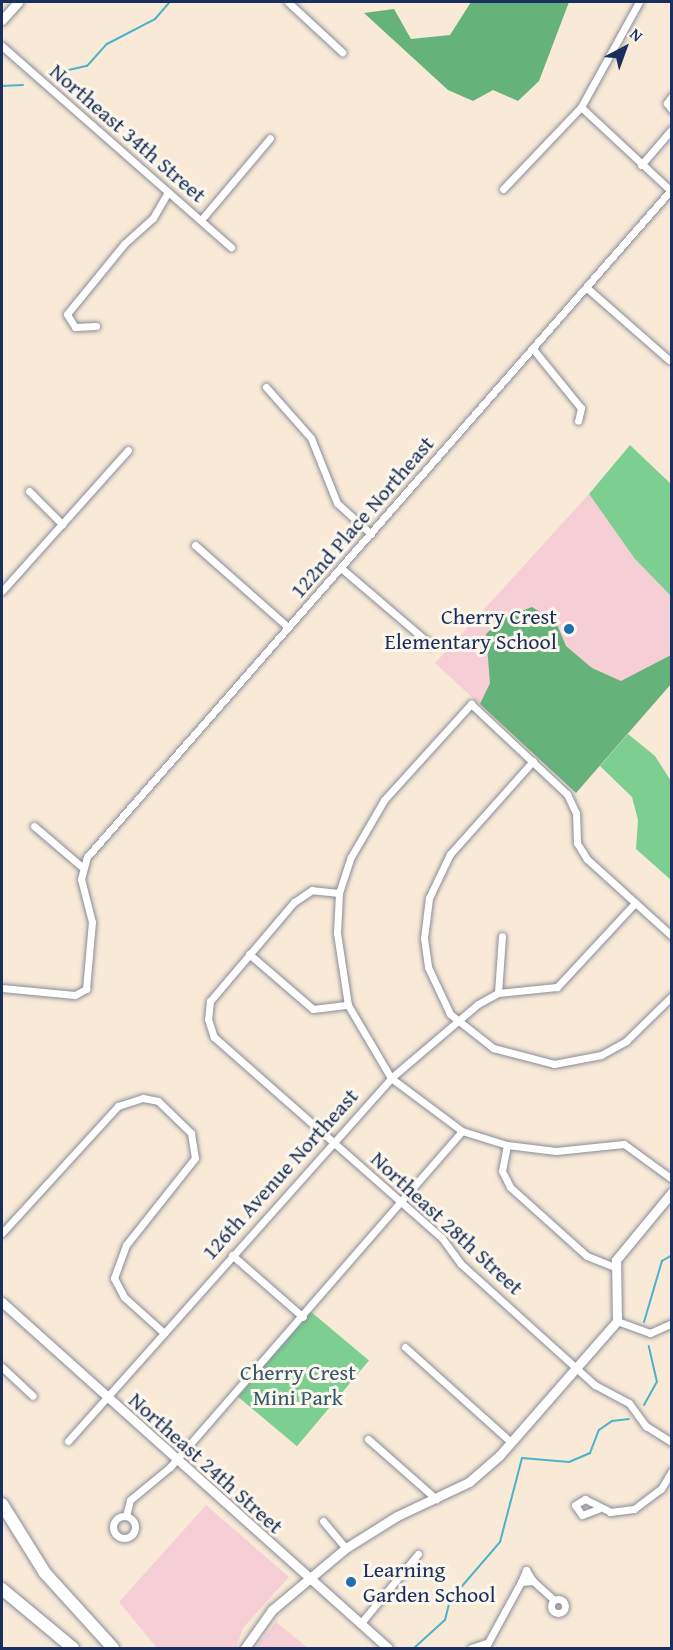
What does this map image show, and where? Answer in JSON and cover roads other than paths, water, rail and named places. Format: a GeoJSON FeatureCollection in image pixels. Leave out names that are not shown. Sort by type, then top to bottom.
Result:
{"type":"FeatureCollection","features":[{"type":"Feature","properties":{"kind":"highway"},"geometry":{"type":"LineString","coordinates":[[2,1504],[45,1573],[113,1648]]}},
{"type":"Feature","properties":{"kind":"highway"},"geometry":{"type":"LineString","coordinates":[[4,1592],[73,1648]]}},
{"type":"Feature","properties":{"kind":"street"},"geometry":{"type":"LineString","coordinates":[[2,20],[18,2]]}},
{"type":"Feature","properties":{"kind":"street"},"geometry":{"type":"LineString","coordinates":[[288,2],[342,52]]}},
{"type":"Feature","properties":{"kind":"street"},"geometry":{"type":"LineString","coordinates":[[503,189],[581,107],[639,2]]}},
{"type":"Feature","properties":{"kind":"street","name":"Northeast 34th Street"},"geometry":{"type":"LineString","coordinates":[[2,46],[231,247]]}},
{"type":"Feature","properties":{"kind":"street"},"geometry":{"type":"LineString","coordinates":[[672,96],[667,103],[672,110]]}},
{"type":"Feature","properties":{"kind":"street"},"geometry":{"type":"LineString","coordinates":[[581,107],[671,192]]}},
{"type":"Feature","properties":{"kind":"street"},"geometry":{"type":"LineString","coordinates":[[641,165],[672,129]]}},
{"type":"Feature","properties":{"kind":"street"},"geometry":{"type":"LineString","coordinates":[[201,220],[270,138]]}},
{"type":"Feature","properties":{"kind":"street"},"geometry":{"type":"LineString","coordinates":[[96,326],[75,327],[67,314],[124,244],[153,218],[168,192]]}},
{"type":"Feature","properties":{"kind":"street","name":"122nd Place Northeast"},"geometry":{"type":"LineString","coordinates":[[82,867],[288,627],[671,192]]}},
{"type":"Feature","properties":{"kind":"street"},"geometry":{"type":"LineString","coordinates":[[587,288],[669,360]]}},
{"type":"Feature","properties":{"kind":"street"},"geometry":{"type":"LineString","coordinates":[[533,349],[581,408],[578,421]]}},
{"type":"Feature","properties":{"kind":"street"},"geometry":{"type":"LineString","coordinates":[[266,387],[305,429],[337,503],[371,534]]}},
{"type":"Feature","properties":{"kind":"street"},"geometry":{"type":"LineString","coordinates":[[2,591],[128,450]]}},
{"type":"Feature","properties":{"kind":"street"},"geometry":{"type":"LineString","coordinates":[[28,491],[62,524]]}},
{"type":"Feature","properties":{"kind":"street"},"geometry":{"type":"LineString","coordinates":[[195,545],[288,627]]}},
{"type":"Feature","properties":{"kind":"street"},"geometry":{"type":"LineString","coordinates":[[341,568],[431,645]]}},
{"type":"Feature","properties":{"kind":"street"},"geometry":{"type":"LineString","coordinates":[[672,936],[587,859],[575,834],[573,803],[533,761],[471,704],[374,813],[339,893],[337,933],[348,1005],[391,1078],[462,1131],[507,1146],[556,1151],[615,1142],[639,1151],[672,1179]]}},
{"type":"Feature","properties":{"kind":"street"},"geometry":{"type":"LineString","coordinates":[[533,761],[450,854],[426,912],[428,966],[455,1020],[479,1041],[513,1058],[554,1064],[601,1055],[626,1041],[672,996]]}},
{"type":"Feature","properties":{"kind":"street"},"geometry":{"type":"LineString","coordinates":[[2,988],[75,995],[86,989],[92,922],[82,867],[34,826]]}},
{"type":"Feature","properties":{"kind":"street"},"geometry":{"type":"LineString","coordinates":[[339,893],[324,888],[303,895],[249,954],[313,1009],[348,1005]]}},
{"type":"Feature","properties":{"kind":"street"},"geometry":{"type":"LineString","coordinates":[[501,936],[498,993],[557,987],[635,903]]}},
{"type":"Feature","properties":{"kind":"street","name":"Northeast 28th Street"},"geometry":{"type":"LineString","coordinates":[[249,954],[210,1000],[208,1019],[221,1044],[402,1204],[577,1368],[629,1403],[646,1426],[672,1442]]}},
{"type":"Feature","properties":{"kind":"street","name":"126th Avenue Northeast"},"geometry":{"type":"LineString","coordinates":[[68,1441],[391,1078],[455,1020],[498,993]]}},
{"type":"Feature","properties":{"kind":"street"},"geometry":{"type":"LineString","coordinates":[[2,1233],[118,1106],[135,1099],[151,1098],[166,1106],[184,1124],[196,1150],[192,1168],[120,1254],[114,1278],[124,1297],[164,1333]]}},
{"type":"Feature","properties":{"kind":"street"},"geometry":{"type":"LineString","coordinates":[[126,1516],[130,1500],[175,1462],[402,1204],[462,1131]]}},
{"type":"Feature","properties":{"kind":"street"},"geometry":{"type":"LineString","coordinates":[[507,1146],[502,1171],[510,1187],[587,1256],[614,1267]]}},
{"type":"Feature","properties":{"kind":"street"},"geometry":{"type":"LineString","coordinates":[[245,1648],[261,1621],[346,1548],[483,1472],[617,1321],[614,1267],[619,1253],[672,1192]]}},
{"type":"Feature","properties":{"kind":"street"},"geometry":{"type":"LineString","coordinates":[[232,1255],[303,1317]]}},
{"type":"Feature","properties":{"kind":"street","name":"Northeast 24th Street"},"geometry":{"type":"LineString","coordinates":[[2,1302],[175,1462],[387,1648]]}},
{"type":"Feature","properties":{"kind":"street"},"geometry":{"type":"LineString","coordinates":[[617,1321],[650,1333],[672,1323]]}},
{"type":"Feature","properties":{"kind":"street"},"geometry":{"type":"LineString","coordinates":[[405,1347],[511,1442]]}},
{"type":"Feature","properties":{"kind":"street"},"geometry":{"type":"LineString","coordinates":[[2,1367],[33,1396]]}},
{"type":"Feature","properties":{"kind":"street"},"geometry":{"type":"LineString","coordinates":[[368,1439],[436,1499]]}},
{"type":"Feature","properties":{"kind":"street"},"geometry":{"type":"LineString","coordinates":[[598,1509],[634,1509],[661,1489],[672,1471]]}},
{"type":"Feature","properties":{"kind":"street"},"geometry":{"type":"LineString","coordinates":[[322,1521],[346,1548]]}},
{"type":"Feature","properties":{"kind":"street"},"geometry":{"type":"LineString","coordinates":[[360,1624],[418,1554]]}},
{"type":"Feature","properties":{"kind":"street"},"geometry":{"type":"LineString","coordinates":[[471,1648],[486,1646],[527,1581],[554,1600]]}},
{"type":"Feature","properties":{"kind":"waterway"},"geometry":{"type":"LineString","coordinates":[[51,74],[87,66],[107,44],[155,19],[170,2]]}},
{"type":"Feature","properties":{"kind":"waterway"},"geometry":{"type":"LineString","coordinates":[[2,86],[23,85]]}},
{"type":"Feature","properties":{"kind":"waterway"},"geometry":{"type":"LineString","coordinates":[[644,1322],[662,1261],[672,1255]]}},
{"type":"Feature","properties":{"kind":"waterway"},"geometry":{"type":"LineString","coordinates":[[644,1405],[657,1382],[649,1346]]}},
{"type":"Feature","properties":{"kind":"waterway"},"geometry":{"type":"LineString","coordinates":[[414,1648],[445,1620],[450,1600],[500,1542],[522,1458],[569,1462],[590,1453],[599,1430],[612,1421],[629,1419]]}},
{"type":"Feature","properties":{"kind":"place","name":"Cherry Crest Elementary School"},"geometry":{"type":"Point","coordinates":[569,629]}},
{"type":"Feature","properties":{"kind":"place","name":"Learning Garden School"},"geometry":{"type":"Point","coordinates":[351,1582]}},
{"type":"Feature","properties":{"kind":"park label","name":"Cherry Crest Mini Park"},"geometry":{"type":"Point","coordinates":[298,1384]}}]}
